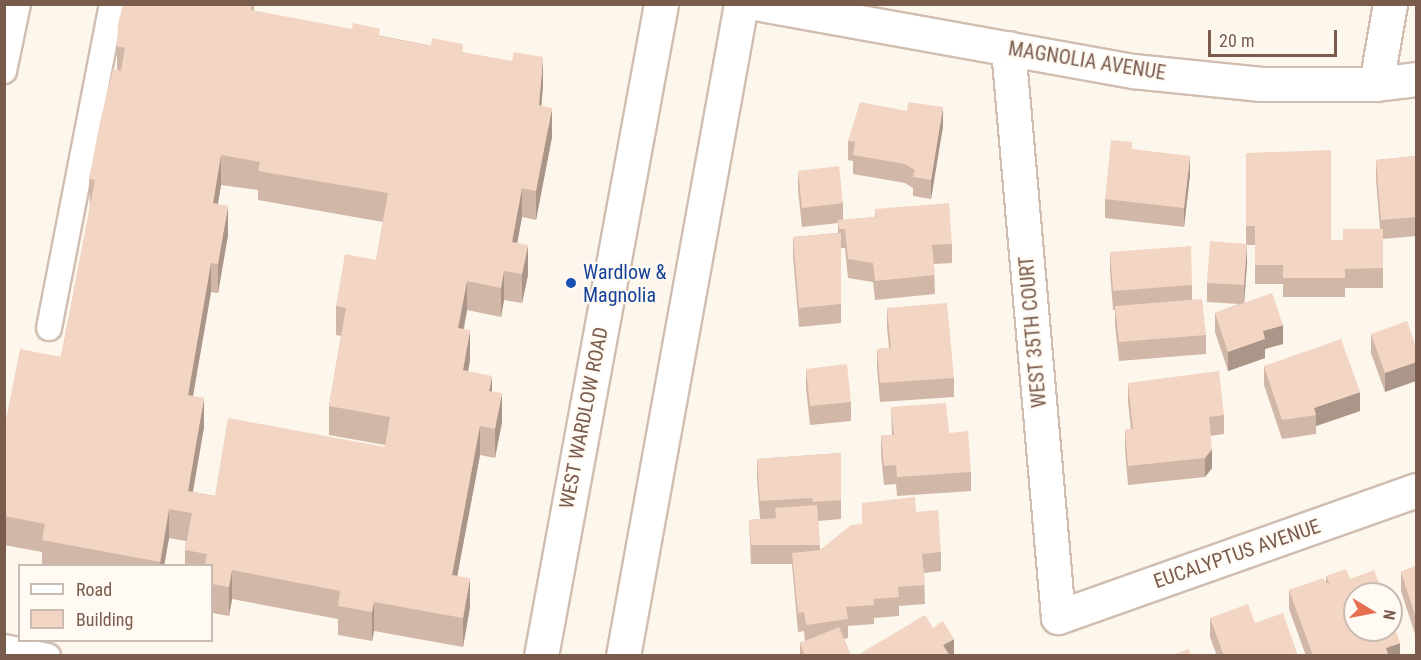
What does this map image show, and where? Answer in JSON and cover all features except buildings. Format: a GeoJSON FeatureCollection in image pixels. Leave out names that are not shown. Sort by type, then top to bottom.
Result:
{"type":"FeatureCollection","features":[{"type":"Feature","properties":{"kind":"street","name":"WEST WARDLOW ROAD"},"geometry":{"type":"LineString","coordinates":[[541,656],[661,4]]}},
{"type":"Feature","properties":{"kind":"street"},"geometry":{"type":"LineString","coordinates":[[623,656],[741,4]]}},
{"type":"Feature","properties":{"kind":"street","name":"MAGNOLIA AVENUE"},"geometry":{"type":"LineString","coordinates":[[760,4],[831,11],[1133,71],[1249,82],[1376,84],[1416,79]]}},
{"type":"Feature","properties":{"kind":"street"},"geometry":{"type":"LineString","coordinates":[[1376,84],[1390,4]]}},
{"type":"Feature","properties":{"kind":"street","name":"WEST 35TH COURT"},"geometry":{"type":"LineString","coordinates":[[1008,48],[1058,617]]}},
{"type":"Feature","properties":{"kind":"street","name":"EUCALYPTUS AVENUE"},"geometry":{"type":"LineString","coordinates":[[1058,617],[1416,490]]}},
{"type":"Feature","properties":{"kind":"lane"},"geometry":{"type":"LineString","coordinates":[[4,71],[18,4]]}},
{"type":"Feature","properties":{"kind":"lane"},"geometry":{"type":"LineString","coordinates":[[49,328],[112,4]]}},
{"type":"Feature","properties":{"kind":"lane"},"geometry":{"type":"LineString","coordinates":[[4,647],[48,656]]}},
{"type":"Feature","properties":{"kind":"place","name":"Wardlow & Magnolia"},"geometry":{"type":"Point","coordinates":[571,283]}}]}
